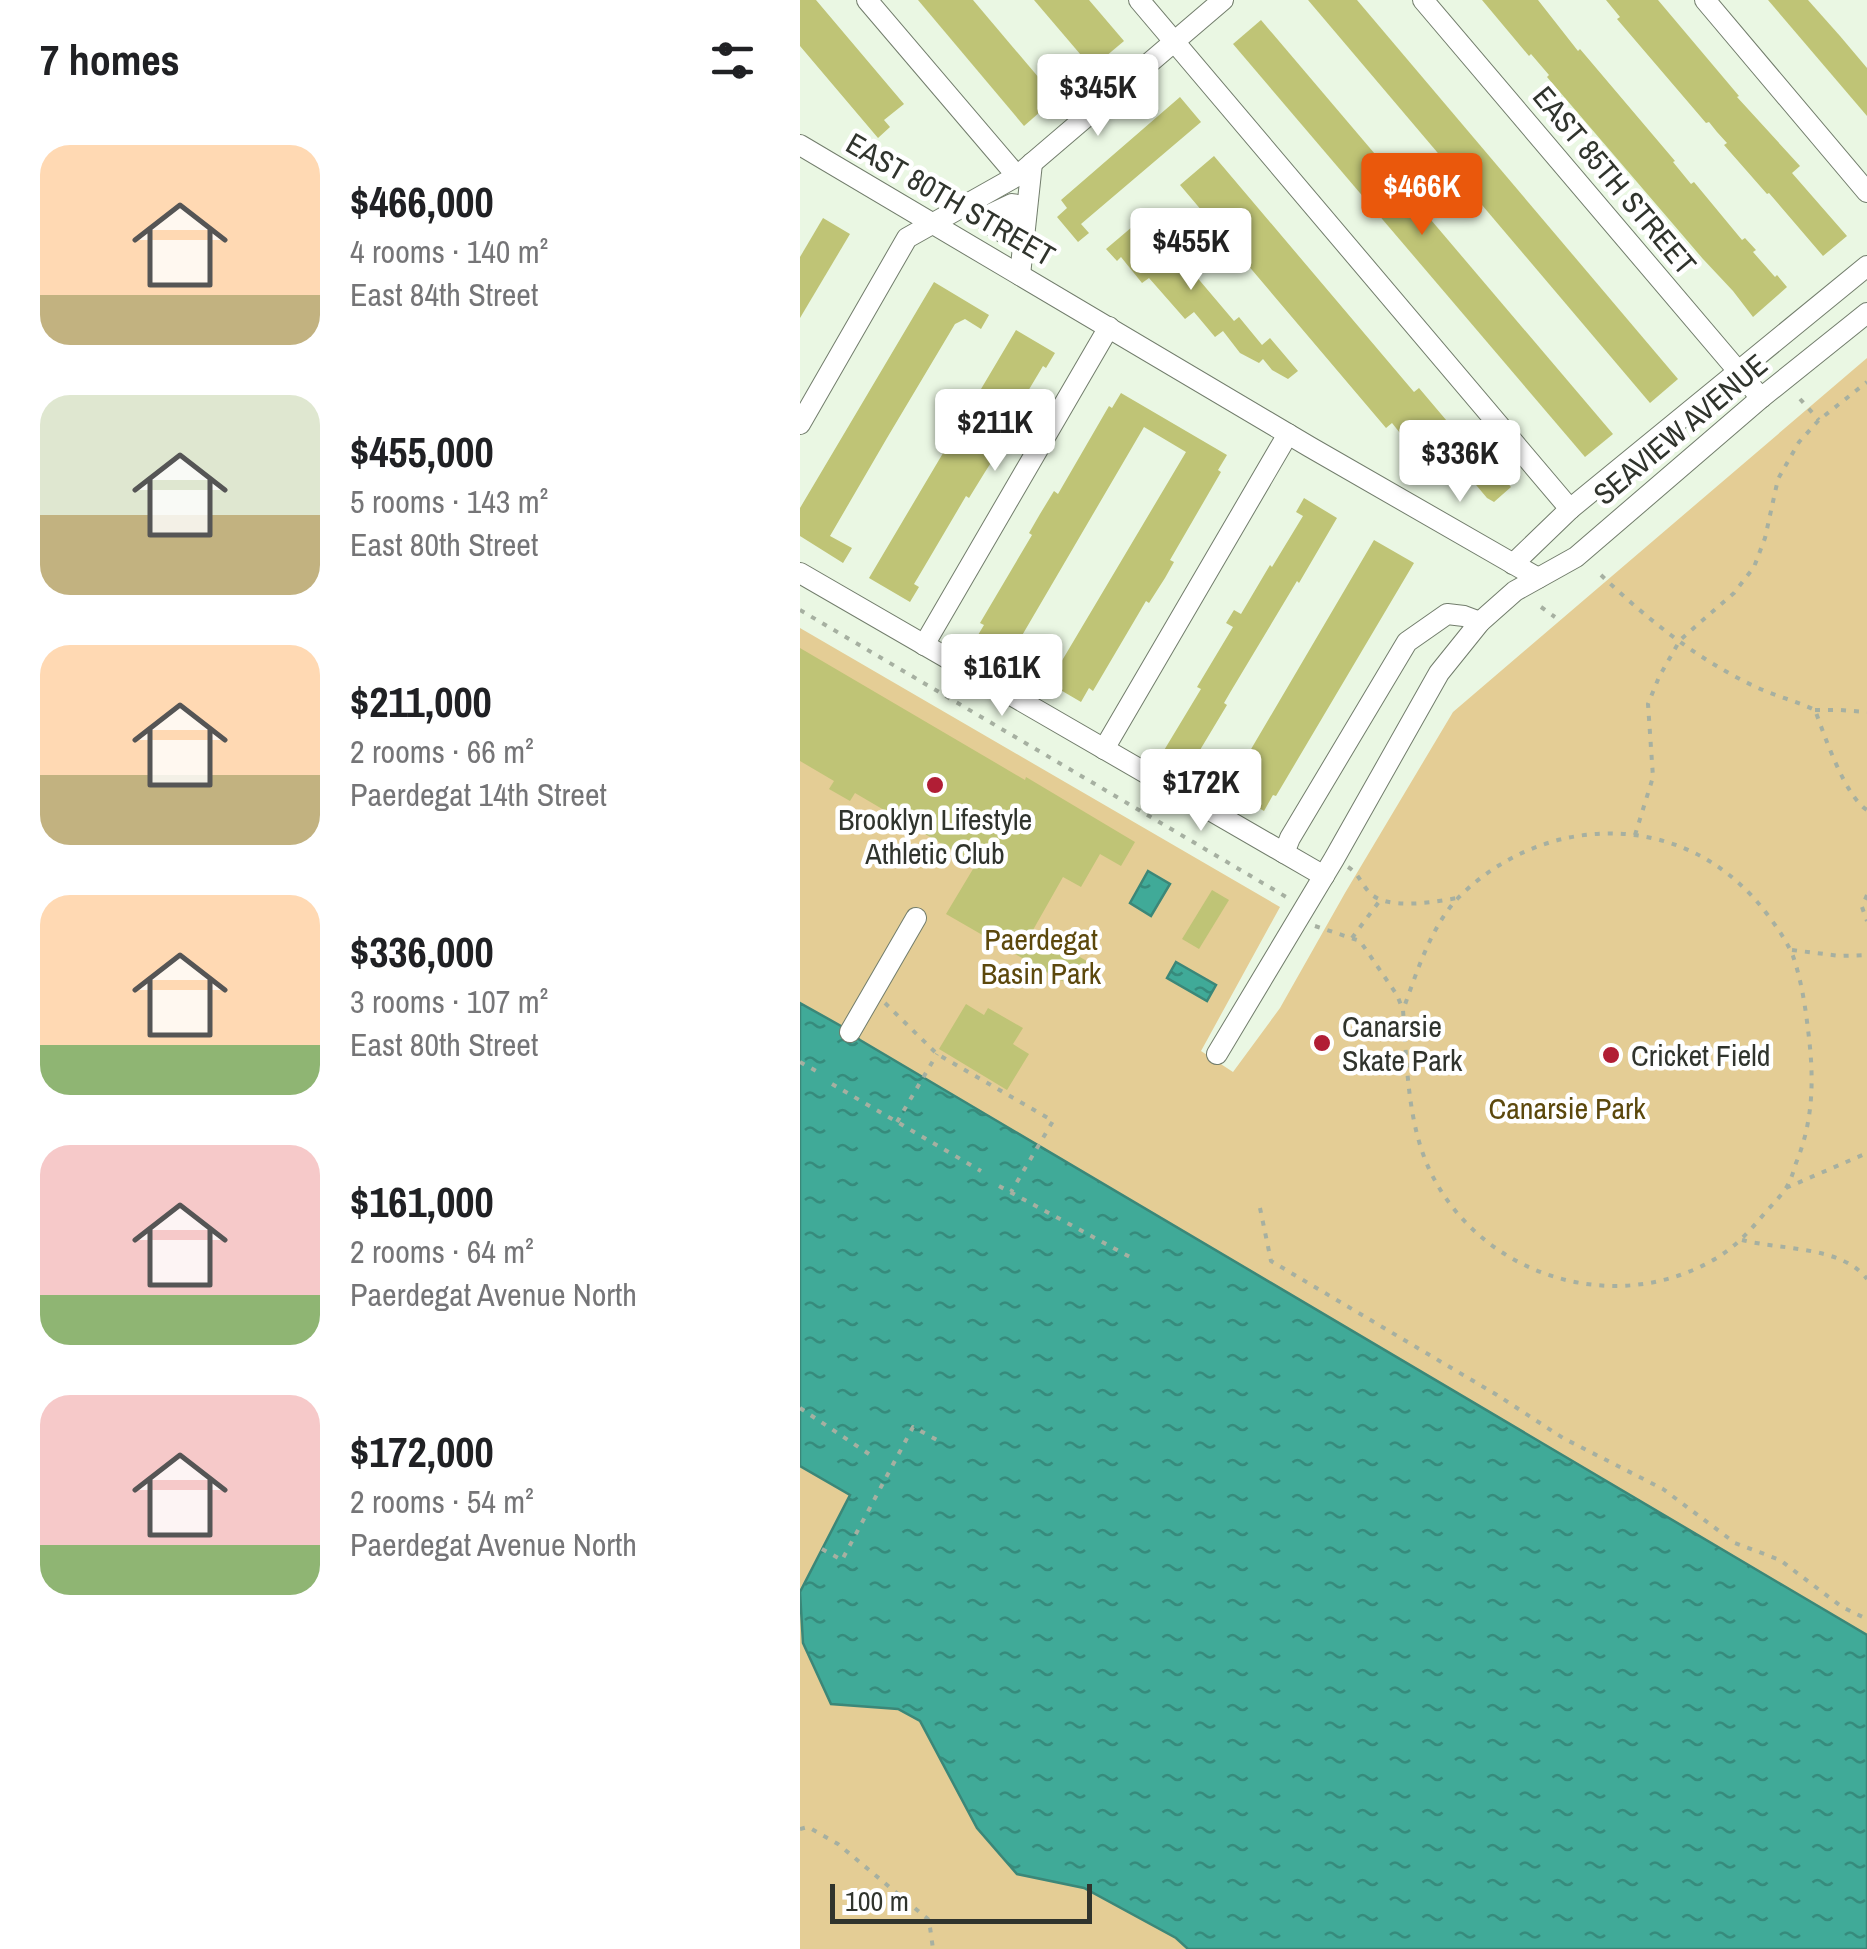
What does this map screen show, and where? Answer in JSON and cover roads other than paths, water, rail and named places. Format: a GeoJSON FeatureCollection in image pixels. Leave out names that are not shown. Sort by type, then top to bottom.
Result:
{"type":"FeatureCollection","features":[{"type":"Feature","properties":{"kind":"street"},"geometry":{"type":"LineString","coordinates":[[867,0],[1024,170],[1020,274]]}},
{"type":"Feature","properties":{"kind":"street"},"geometry":{"type":"LineString","coordinates":[[1139,0],[1570,509]]}},
{"type":"Feature","properties":{"kind":"street"},"geometry":{"type":"LineString","coordinates":[[800,424],[906,238],[1024,170],[1223,0]]}},
{"type":"Feature","properties":{"kind":"street","name":"EAST 85TH STREET"},"geometry":{"type":"LineString","coordinates":[[1423,0],[1761,398]]}},
{"type":"Feature","properties":{"kind":"street"},"geometry":{"type":"LineString","coordinates":[[1705,0],[1867,192]]}},
{"type":"Feature","properties":{"kind":"street","name":"EAST 80TH STREET"},"geometry":{"type":"LineString","coordinates":[[800,145],[1538,578]]}},
{"type":"Feature","properties":{"kind":"street","name":"SEAVIEW AVENUE"},"geometry":{"type":"LineString","coordinates":[[1513,564],[1570,509],[1867,266]]}},
{"type":"Feature","properties":{"kind":"street","name":"SEAVIEW AVENUE"},"geometry":{"type":"LineString","coordinates":[[1217,1054],[1300,912],[1332,869],[1439,674],[1480,622],[1516,591],[1576,557],[1867,313]]}},
{"type":"Feature","properties":{"kind":"street"},"geometry":{"type":"LineString","coordinates":[[924,645],[1109,327]]}},
{"type":"Feature","properties":{"kind":"street"},"geometry":{"type":"LineString","coordinates":[[1104,749],[1288,434]]}},
{"type":"Feature","properties":{"kind":"street"},"geometry":{"type":"LineString","coordinates":[[800,574],[1284,853],[1332,869]]}},
{"type":"Feature","properties":{"kind":"street"},"geometry":{"type":"LineString","coordinates":[[1284,853],[1406,642],[1447,614],[1480,622]]}},
{"type":"Feature","properties":{"kind":"street"},"geometry":{"type":"LineString","coordinates":[[850,1032],[916,918]]}},
{"type":"Feature","properties":{"kind":"water"},"geometry":{"type":"Polygon","coordinates":[[[1148,871],[1170,884],[1151,916],[1130,903],[1148,871]]]}},
{"type":"Feature","properties":{"kind":"water"},"geometry":{"type":"Polygon","coordinates":[[[1176,962],[1216,985],[1207,1001],[1167,978],[1176,962]]]}},
{"type":"Feature","properties":{"kind":"water"},"geometry":{"type":"Polygon","coordinates":[[[800,1003],[1867,1635],[1867,1949],[1188,1949],[1176,1938],[1084,1888],[1017,1874],[977,1828],[920,1721],[898,1709],[831,1704],[803,1643],[800,1592],[850,1495],[800,1466],[800,1003]]]}},
{"type":"Feature","properties":{"kind":"place","name":"Brooklyn Lifestyle Athletic Club"},"geometry":{"type":"Point","coordinates":[935,785]}},
{"type":"Feature","properties":{"kind":"place","name":"Canarsie Skate Park"},"geometry":{"type":"Point","coordinates":[1322,1043]}},
{"type":"Feature","properties":{"kind":"place","name":"Cricket Field"},"geometry":{"type":"Point","coordinates":[1611,1055]}},
{"type":"Feature","properties":{"kind":"park label","name":"Paerdegat Basin Park"},"geometry":{"type":"Point","coordinates":[1041,956]}},
{"type":"Feature","properties":{"kind":"park label","name":"Canarsie Park"},"geometry":{"type":"Point","coordinates":[1567,1108]}}]}
